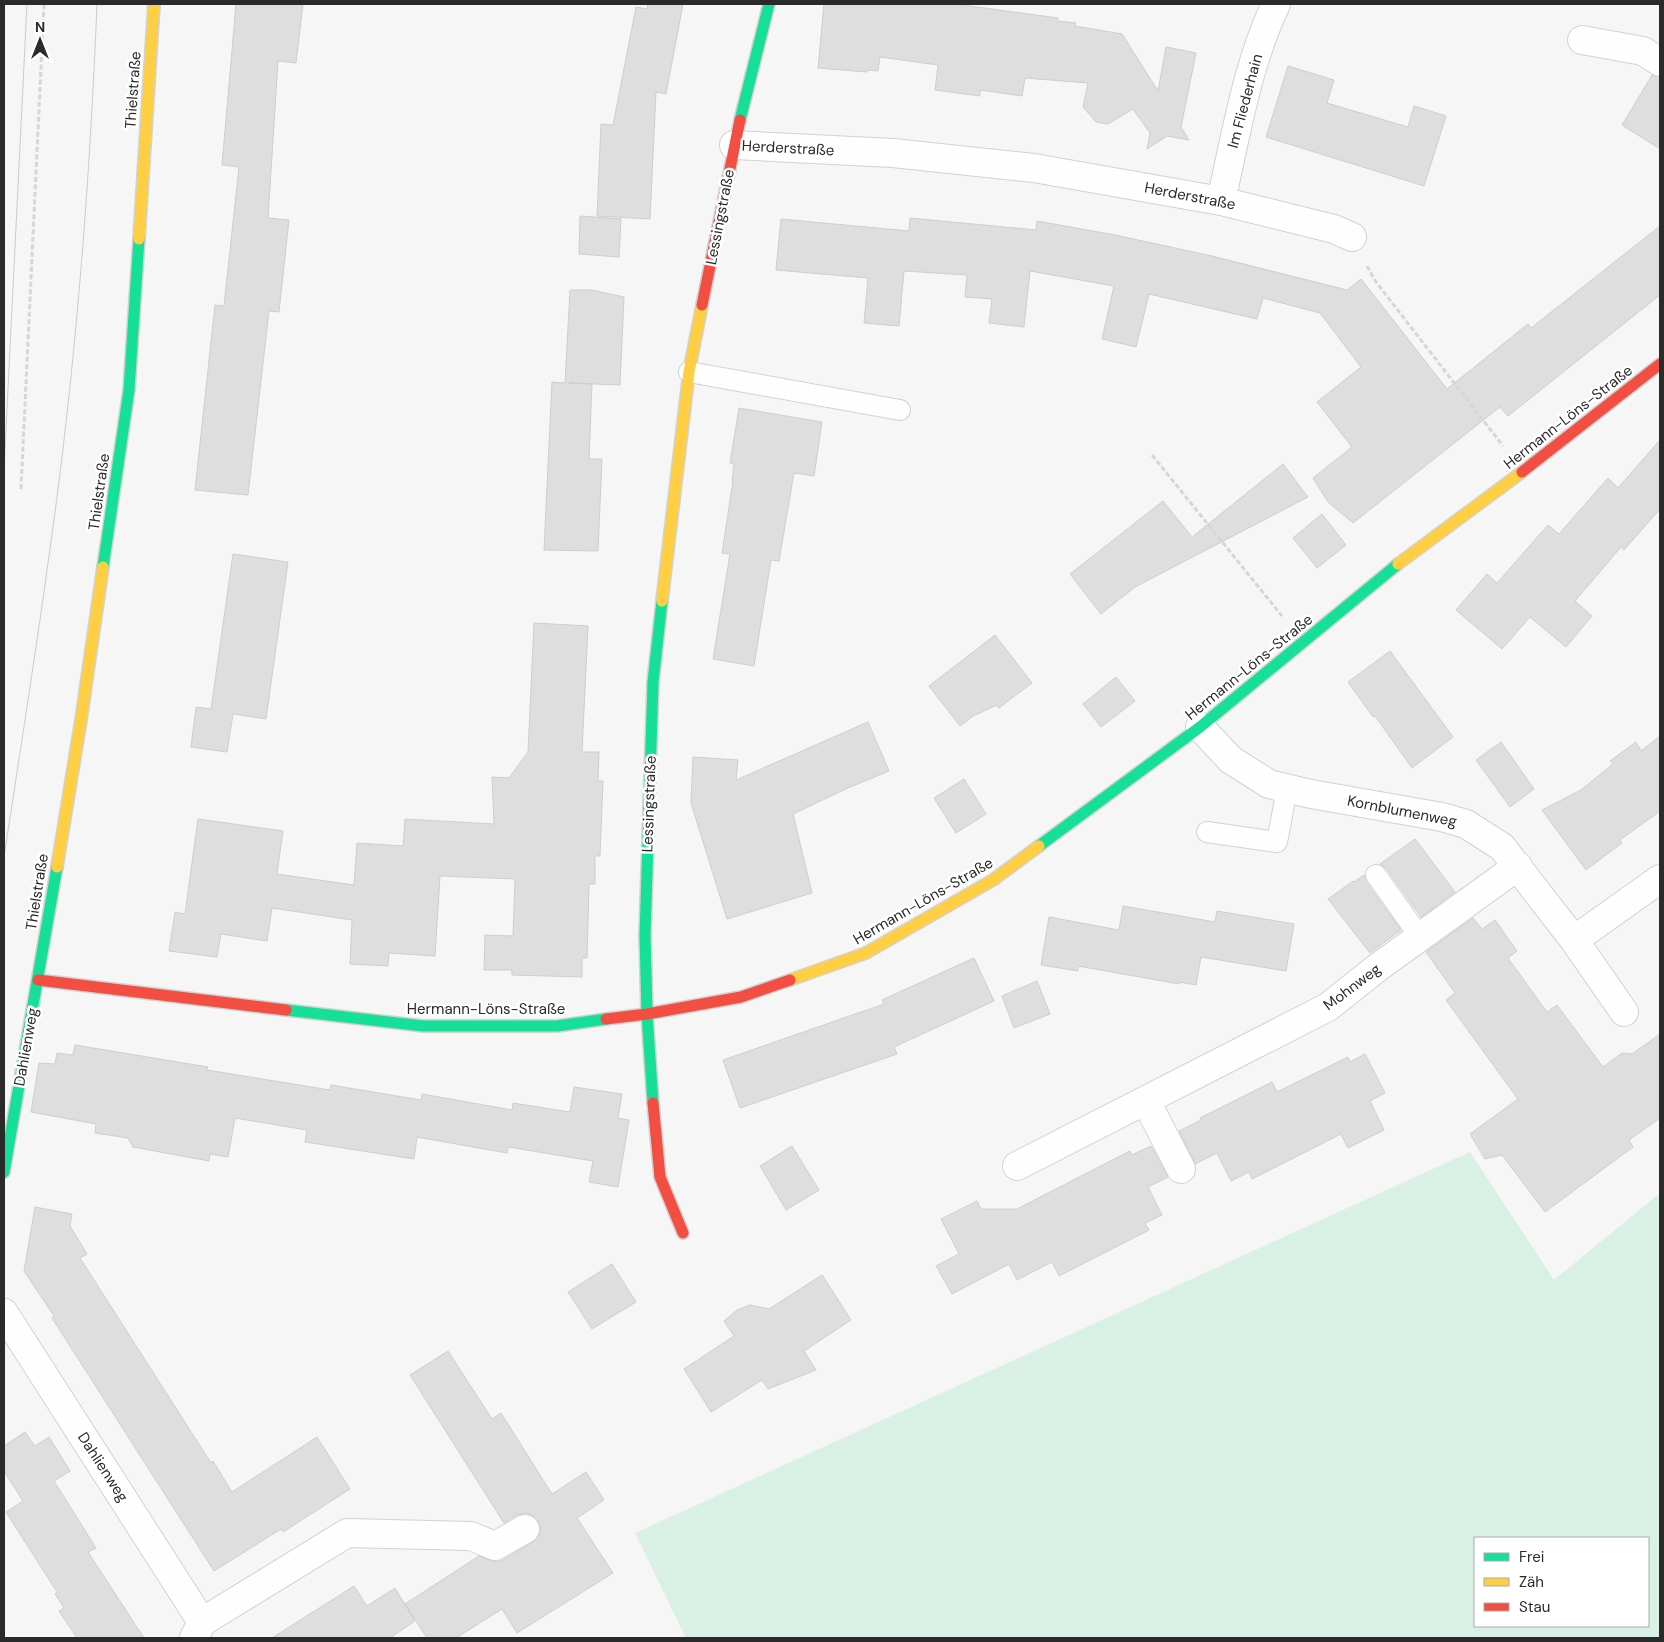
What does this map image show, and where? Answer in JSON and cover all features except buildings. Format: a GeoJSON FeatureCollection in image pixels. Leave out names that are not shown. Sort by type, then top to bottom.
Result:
{"type":"FeatureCollection","features":[{"type":"Feature","properties":{"kind":"street","name":"Thielstraße"},"geometry":{"type":"LineString","coordinates":[[38,980],[82,710],[129,390],[154,4]]}},
{"type":"Feature","properties":{"kind":"street","name":"Lessingstraße"},"geometry":{"type":"LineString","coordinates":[[683,1233],[660,1177],[654,1122],[648,1014],[645,935],[653,682],[688,372],[734,145],[770,4]]}},
{"type":"Feature","properties":{"kind":"street","name":"Im Fliederhain"},"geometry":{"type":"LineString","coordinates":[[1221,201],[1245,96],[1266,25],[1276,4]]}},
{"type":"Feature","properties":{"kind":"street"},"geometry":{"type":"LineString","coordinates":[[1582,40],[1643,51],[1660,62]]}},
{"type":"Feature","properties":{"kind":"street","name":"Herderstraße"},"geometry":{"type":"LineString","coordinates":[[734,145],[893,152],[1034,168],[1221,201],[1334,229],[1352,237]]}},
{"type":"Feature","properties":{"kind":"street","name":"Hermann-Löns-Straße"},"geometry":{"type":"LineString","coordinates":[[38,980],[423,1026],[557,1026],[648,1014],[742,997],[866,953],[993,880],[1200,727],[1396,565],[1523,472],[1660,364]]}},
{"type":"Feature","properties":{"kind":"street","name":"Kornblumenweg"},"geometry":{"type":"LineString","coordinates":[[1200,727],[1231,760],[1269,784],[1287,789],[1442,817],[1466,824],[1502,847],[1574,940],[1624,1012]]}},
{"type":"Feature","properties":{"kind":"street","name":"Mohnweg"},"geometry":{"type":"LineString","coordinates":[[1017,1166],[1328,1007],[1518,866]]}},
{"type":"Feature","properties":{"kind":"street"},"geometry":{"type":"LineString","coordinates":[[1574,940],[1660,879]]}},
{"type":"Feature","properties":{"kind":"street","name":"Dahlienweg"},"geometry":{"type":"LineString","coordinates":[[4,1172],[38,980]]}},
{"type":"Feature","properties":{"kind":"street"},"geometry":{"type":"LineString","coordinates":[[1146,1101],[1181,1169]]}},
{"type":"Feature","properties":{"kind":"street","name":"Dahlienweg"},"geometry":{"type":"LineString","coordinates":[[4,1313],[198,1630],[347,1533],[471,1536],[495,1546],[525,1529]]}},
{"type":"Feature","properties":{"kind":"lane"},"geometry":{"type":"LineString","coordinates":[[688,372],[900,410]]}},
{"type":"Feature","properties":{"kind":"lane"},"geometry":{"type":"LineString","coordinates":[[1207,832],[1277,842],[1287,789]]}},
{"type":"Feature","properties":{"kind":"lane"},"geometry":{"type":"LineString","coordinates":[[1376,875],[1420,937]]}},
{"type":"Feature","properties":{"kind":"path"},"geometry":{"type":"LineString","coordinates":[[21,489],[44,4]]}},
{"type":"Feature","properties":{"kind":"path"},"geometry":{"type":"LineString","coordinates":[[1352,237],[1376,282],[1523,472]]}},
{"type":"Feature","properties":{"kind":"path"},"geometry":{"type":"LineString","coordinates":[[1152,455],[1303,642]]}},
{"type":"Feature","properties":{"kind":"green space"},"geometry":{"type":"Polygon","coordinates":[[[1470,1152],[1554,1280],[1660,1193],[1660,1638],[686,1638],[635,1533],[1470,1152]]]}},
{"type":"Feature","properties":{"kind":"tram line"},"geometry":{"type":"LineString","coordinates":[[4,470],[27,4]]}},
{"type":"Feature","properties":{"kind":"tram line"},"geometry":{"type":"LineString","coordinates":[[4,857],[30,689],[62,456],[82,262],[97,4]]}},
{"type":"Feature","properties":{"kind":"traffic: fast"},"geometry":{"type":"LineString","coordinates":[[740,120],[769,4]]}},
{"type":"Feature","properties":{"kind":"traffic: fast"},"geometry":{"type":"LineString","coordinates":[[103,567],[129,390],[139,239]]}},
{"type":"Feature","properties":{"kind":"traffic: fast"},"geometry":{"type":"LineString","coordinates":[[1039,846],[1200,727],[1398,564]]}},
{"type":"Feature","properties":{"kind":"traffic: fast"},"geometry":{"type":"LineString","coordinates":[[653,1103],[647,1014],[645,935],[653,682],[662,601]]}},
{"type":"Feature","properties":{"kind":"traffic: fast"},"geometry":{"type":"LineString","coordinates":[[4,1172],[57,867]]}},
{"type":"Feature","properties":{"kind":"traffic: fast"},"geometry":{"type":"LineString","coordinates":[[286,1010],[423,1026],[557,1026],[606,1019]]}},
{"type":"Feature","properties":{"kind":"traffic: slow"},"geometry":{"type":"LineString","coordinates":[[139,239],[154,4]]}},
{"type":"Feature","properties":{"kind":"traffic: slow"},"geometry":{"type":"LineString","coordinates":[[662,601],[689,372],[702,305]]}},
{"type":"Feature","properties":{"kind":"traffic: slow"},"geometry":{"type":"LineString","coordinates":[[1398,564],[1522,472]]}},
{"type":"Feature","properties":{"kind":"traffic: slow"},"geometry":{"type":"LineString","coordinates":[[57,867],[103,567]]}},
{"type":"Feature","properties":{"kind":"traffic: slow"},"geometry":{"type":"LineString","coordinates":[[790,980],[866,953],[993,880],[1039,846]]}},
{"type":"Feature","properties":{"kind":"traffic: jam"},"geometry":{"type":"LineString","coordinates":[[702,305],[740,120]]}},
{"type":"Feature","properties":{"kind":"traffic: jam"},"geometry":{"type":"LineString","coordinates":[[1522,472],[1660,364]]}},
{"type":"Feature","properties":{"kind":"traffic: jam"},"geometry":{"type":"LineString","coordinates":[[38,980],[286,1010]]}},
{"type":"Feature","properties":{"kind":"traffic: jam"},"geometry":{"type":"LineString","coordinates":[[606,1019],[647,1014],[741,997],[790,980]]}},
{"type":"Feature","properties":{"kind":"traffic: jam"},"geometry":{"type":"LineString","coordinates":[[653,1103],[660,1177],[683,1233]]}}]}
